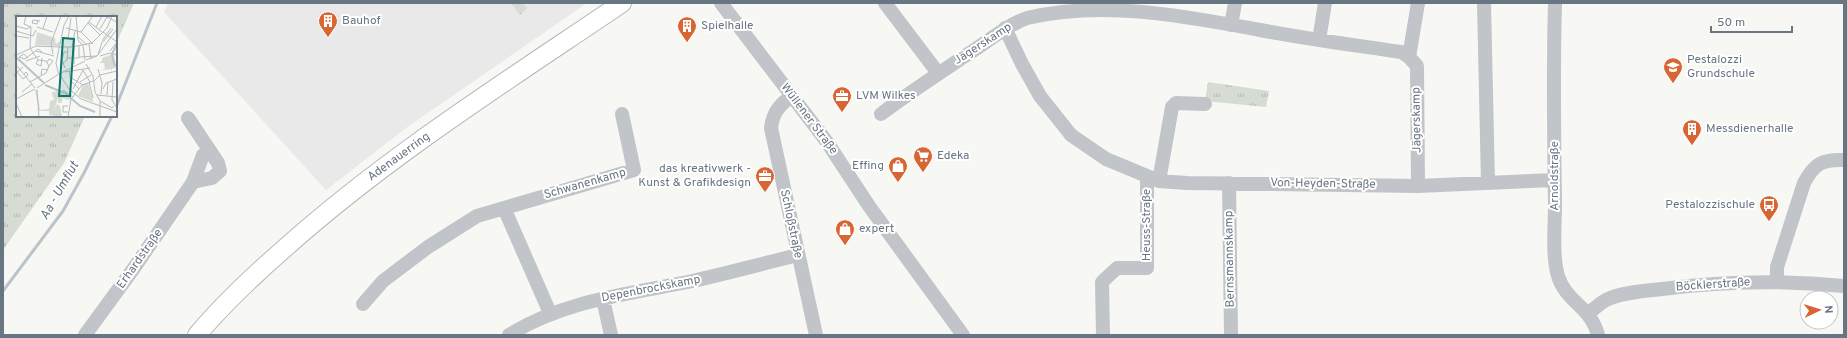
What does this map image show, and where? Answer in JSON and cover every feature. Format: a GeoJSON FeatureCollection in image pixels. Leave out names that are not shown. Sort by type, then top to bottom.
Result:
{"type":"FeatureCollection","features":[{"type":"Feature","properties":{"kind":"main road","name":"Adenauerring"},"geometry":{"type":"LineString","coordinates":[[197,335],[244,284],[338,203],[387,164],[622,3]]}},
{"type":"Feature","properties":{"kind":"street","name":"Wüllener Straße"},"geometry":{"type":"LineString","coordinates":[[721,3],[831,148],[869,206],[963,335]]}},
{"type":"Feature","properties":{"kind":"street"},"geometry":{"type":"LineString","coordinates":[[886,3],[938,73]]}},
{"type":"Feature","properties":{"kind":"street"},"geometry":{"type":"LineString","coordinates":[[1231,25],[1235,3]]}},
{"type":"Feature","properties":{"kind":"street"},"geometry":{"type":"LineString","coordinates":[[1319,40],[1325,3]]}},
{"type":"Feature","properties":{"kind":"street"},"geometry":{"type":"LineString","coordinates":[[1409,57],[1418,3]]}},
{"type":"Feature","properties":{"kind":"street"},"geometry":{"type":"LineString","coordinates":[[1484,3],[1488,183]]}},
{"type":"Feature","properties":{"kind":"street","name":"Arnoldstraße"},"geometry":{"type":"LineString","coordinates":[[1555,3],[1555,258],[1558,275],[1569,296],[1589,314],[1596,326],[1598,335]]}},
{"type":"Feature","properties":{"kind":"street","name":"Jägerskamp"},"geometry":{"type":"LineString","coordinates":[[881,114],[938,73],[969,54],[1005,28],[1051,7],[1158,7],[1231,25],[1401,52],[1409,57],[1416,66],[1418,186]]}},
{"type":"Feature","properties":{"kind":"street","name":"Von-Heyden-Straße"},"geometry":{"type":"LineString","coordinates":[[1005,28],[1022,64],[1040,96],[1071,135],[1106,159],[1153,179],[1187,183],[1418,186],[1554,180]]}},
{"type":"Feature","properties":{"kind":"street","name":"Schloßstraße"},"geometry":{"type":"LineString","coordinates":[[791,96],[778,107],[772,116],[771,128],[816,335]]}},
{"type":"Feature","properties":{"kind":"street"},"geometry":{"type":"LineString","coordinates":[[1153,179],[1172,107],[1176,103],[1205,104]]}},
{"type":"Feature","properties":{"kind":"street","name":"Schwanenkamp"},"geometry":{"type":"LineString","coordinates":[[363,304],[383,281],[428,247],[477,216],[634,170],[622,114]]}},
{"type":"Feature","properties":{"kind":"street"},"geometry":{"type":"LineString","coordinates":[[188,118],[218,163],[220,171],[212,178],[193,182]]}},
{"type":"Feature","properties":{"kind":"street","name":"Erhardstraße"},"geometry":{"type":"LineString","coordinates":[[85,335],[134,268],[193,182],[203,155],[210,151]]}},
{"type":"Feature","properties":{"kind":"street"},"geometry":{"type":"LineString","coordinates":[[1776,281],[1777,267],[1804,183],[1810,171],[1819,164],[1830,159],[1844,160]]}},
{"type":"Feature","properties":{"kind":"street","name":"Heuss-Straße"},"geometry":{"type":"LineString","coordinates":[[1102,335],[1102,282],[1117,268],[1147,268],[1153,179]]}},
{"type":"Feature","properties":{"kind":"street","name":"Bernsmannskamp"},"geometry":{"type":"LineString","coordinates":[[1229,183],[1231,335]]}},
{"type":"Feature","properties":{"kind":"street"},"geometry":{"type":"LineString","coordinates":[[504,208],[550,313]]}},
{"type":"Feature","properties":{"kind":"street","name":"Depenbrockskamp"},"geometry":{"type":"LineString","coordinates":[[509,335],[550,313],[574,305],[711,277],[798,255]]}},
{"type":"Feature","properties":{"kind":"street","name":"Böcklerstraße"},"geometry":{"type":"LineString","coordinates":[[1589,314],[1607,299],[1625,294],[1721,283],[1776,281],[1844,286]]}},
{"type":"Feature","properties":{"kind":"street"},"geometry":{"type":"LineString","coordinates":[[602,299],[611,335]]}},
{"type":"Feature","properties":{"kind":"shaded area"},"geometry":{"type":"Polygon","coordinates":[[[168,3],[587,3],[406,128],[326,190],[164,12],[168,3]]]}},
{"type":"Feature","properties":{"kind":"green space"},"geometry":{"type":"Polygon","coordinates":[[[3,3],[134,3],[117,42],[117,16],[16,16],[16,117],[85,117],[64,163],[3,250],[3,3]]]}},
{"type":"Feature","properties":{"kind":"green space"},"geometry":{"type":"Polygon","coordinates":[[[511,3],[523,3],[527,8],[520,15],[511,3]]]}},
{"type":"Feature","properties":{"kind":"green space"},"geometry":{"type":"Polygon","coordinates":[[[1208,82],[1269,91],[1266,107],[1205,101],[1208,82]]]}},
{"type":"Feature","properties":{"kind":"waterway","name":"Aa - Umflut"},"geometry":{"type":"LineString","coordinates":[[117,104],[157,3]]}},
{"type":"Feature","properties":{"kind":"waterway","name":"Aa - Umflut"},"geometry":{"type":"LineString","coordinates":[[3,291],[63,211],[84,173],[112,117]]}},
{"type":"Feature","properties":{"kind":"place","name":"Bauhof"},"geometry":{"type":"Point","coordinates":[328,38]}},
{"type":"Feature","properties":{"kind":"place","name":"Spielhalle"},"geometry":{"type":"Point","coordinates":[687,43]}},
{"type":"Feature","properties":{"kind":"place","name":"Pestalozzi Grundschule"},"geometry":{"type":"Point","coordinates":[1673,84]}},
{"type":"Feature","properties":{"kind":"place","name":"LVM Wilkes"},"geometry":{"type":"Point","coordinates":[842,113]}},
{"type":"Feature","properties":{"kind":"place","name":"Messdienerhalle"},"geometry":{"type":"Point","coordinates":[1692,146]}},
{"type":"Feature","properties":{"kind":"place","name":"Edeka"},"geometry":{"type":"Point","coordinates":[923,173]}},
{"type":"Feature","properties":{"kind":"place","name":"Effing"},"geometry":{"type":"Point","coordinates":[898,183]}},
{"type":"Feature","properties":{"kind":"place","name":"das kreativwerk - Kunst & Grafikdesign"},"geometry":{"type":"Point","coordinates":[765,193]}},
{"type":"Feature","properties":{"kind":"place","name":"Pestalozzischule"},"geometry":{"type":"Point","coordinates":[1769,222]}},
{"type":"Feature","properties":{"kind":"place","name":"expert"},"geometry":{"type":"Point","coordinates":[845,246]}}]}
